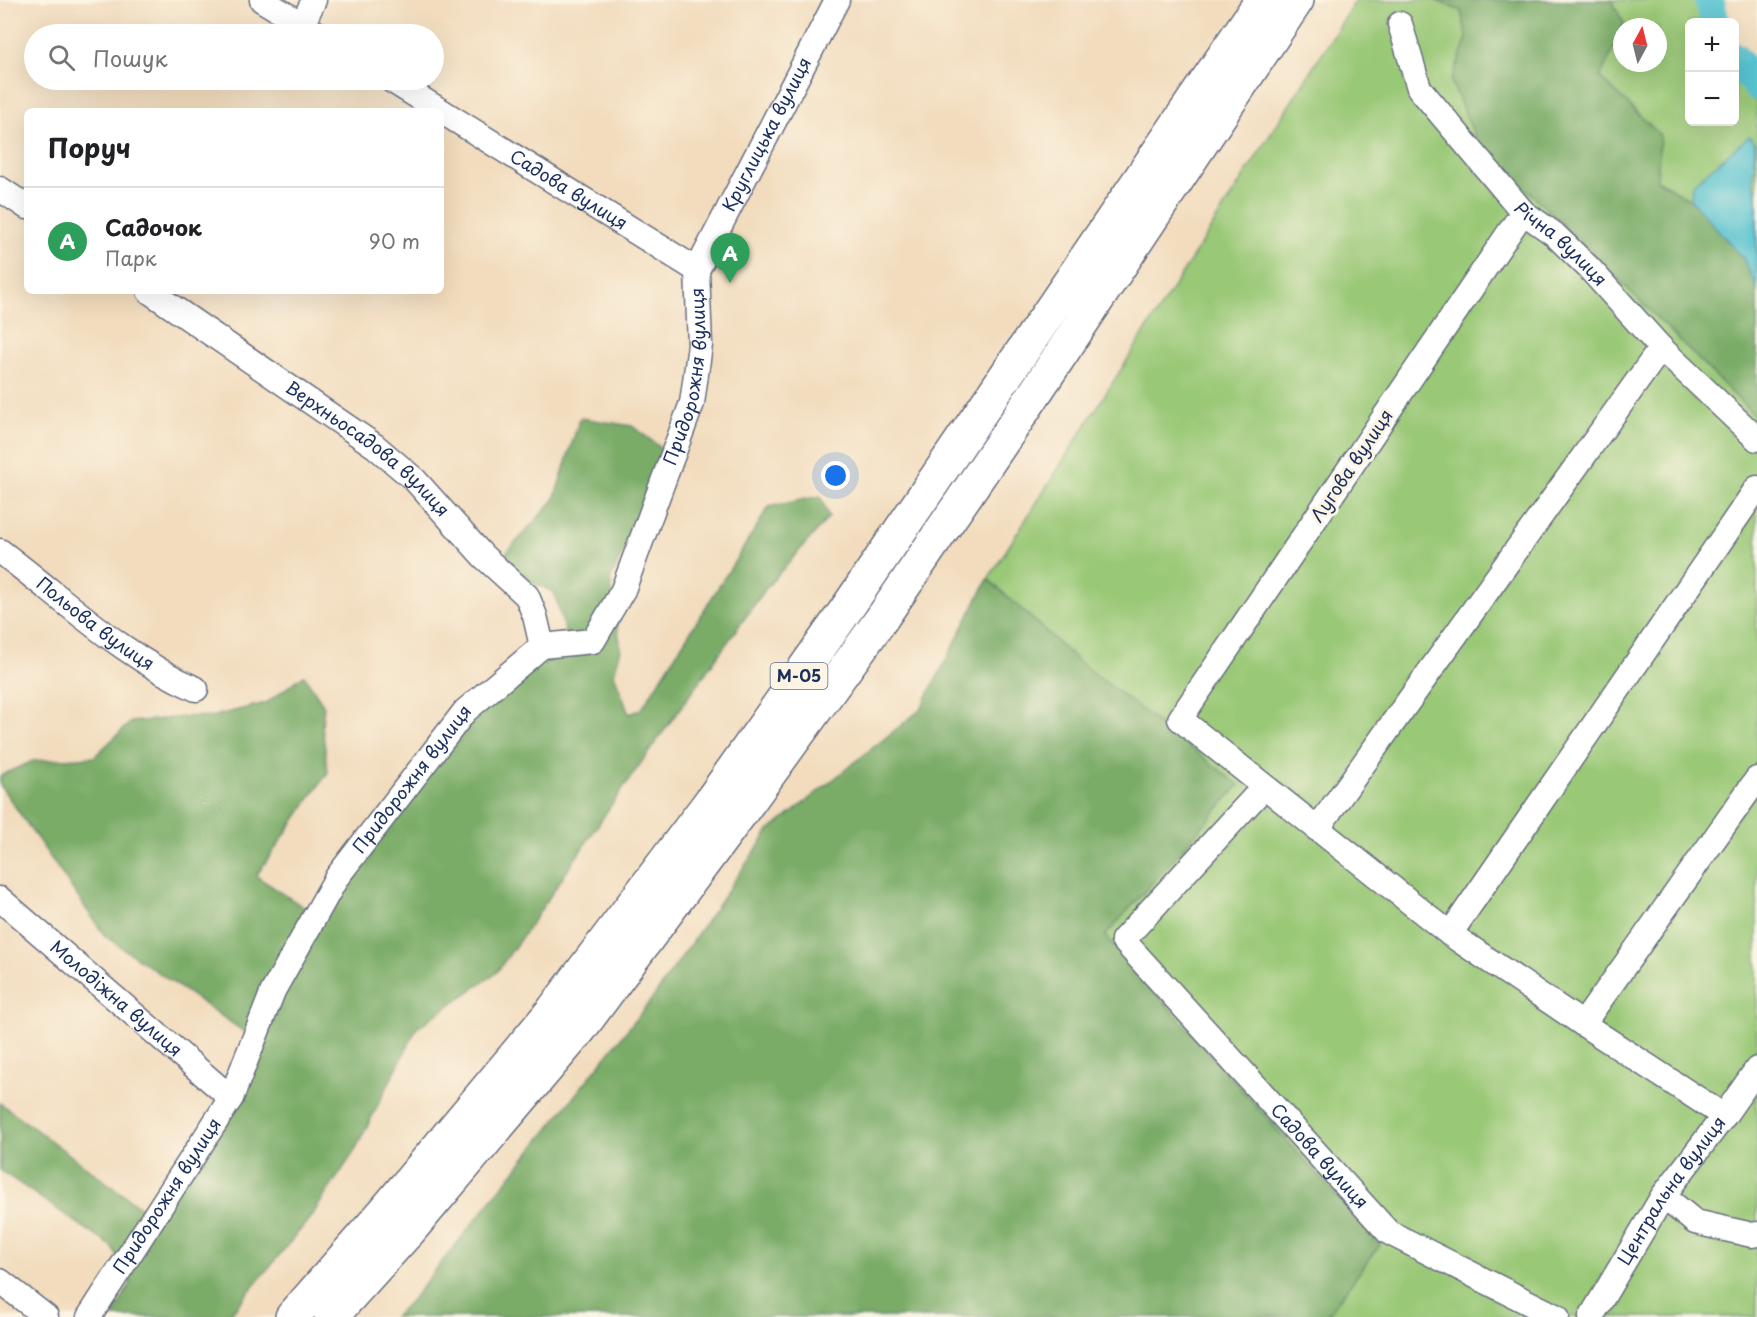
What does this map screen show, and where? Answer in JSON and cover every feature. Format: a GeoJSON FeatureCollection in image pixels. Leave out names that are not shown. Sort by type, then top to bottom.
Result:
{"type":"FeatureCollection","features":[{"type":"Feature","properties":{"kind":"highway","name":"М-05"},"geometry":{"type":"LineString","coordinates":[[292,1317],[384,1212],[554,1009],[713,798],[848,607],[1262,0]]}},
{"type":"Feature","properties":{"kind":"highway","name":"М-05"},"geometry":{"type":"LineString","coordinates":[[331,1317],[409,1231],[580,1029],[740,814],[913,574],[1297,0]]}},
{"type":"Feature","properties":{"kind":"street"},"geometry":{"type":"LineString","coordinates":[[262,0],[300,24]]}},
{"type":"Feature","properties":{"kind":"street"},"geometry":{"type":"LineString","coordinates":[[311,24],[314,0]]}},
{"type":"Feature","properties":{"kind":"street","name":"Круглицька вулиця"},"geometry":{"type":"LineString","coordinates":[[697,270],[837,0]]}},
{"type":"Feature","properties":{"kind":"street","name":"Річна вулиця"},"geometry":{"type":"LineString","coordinates":[[1400,24],[1419,88],[1523,212],[1554,234],[1589,268],[1661,348],[1757,439]]}},
{"type":"Feature","properties":{"kind":"street","name":"Садова вулиця"},"geometry":{"type":"LineString","coordinates":[[407,90],[436,108]]}},
{"type":"Feature","properties":{"kind":"street","name":"Садова вулиця"},"geometry":{"type":"LineString","coordinates":[[444,113],[697,270]]}},
{"type":"Feature","properties":{"kind":"street"},"geometry":{"type":"LineString","coordinates":[[0,189],[24,205]]}},
{"type":"Feature","properties":{"kind":"street","name":"Лугова вулиця"},"geometry":{"type":"LineString","coordinates":[[1264,786],[1180,719],[1523,212]]}},
{"type":"Feature","properties":{"kind":"street","name":"Придорожня вулиця"},"geometry":{"type":"LineString","coordinates":[[89,1317],[231,1098],[273,991],[337,877],[465,711],[542,646],[593,641],[623,590],[692,403],[700,345],[697,270]]}},
{"type":"Feature","properties":{"kind":"street","name":"Верхньосадова вулиця"},"geometry":{"type":"LineString","coordinates":[[153,294],[375,446],[415,480],[483,556],[527,596],[535,616],[542,646]]}},
{"type":"Feature","properties":{"kind":"street"},"geometry":{"type":"LineString","coordinates":[[1317,829],[1661,348]]}},
{"type":"Feature","properties":{"kind":"street"},"geometry":{"type":"LineString","coordinates":[[1450,934],[1757,488]]}},
{"type":"Feature","properties":{"kind":"street","name":"Польова вулиця"},"geometry":{"type":"LineString","coordinates":[[0,551],[127,650],[170,678],[196,689]]}},
{"type":"Feature","properties":{"kind":"street"},"geometry":{"type":"LineString","coordinates":[[1583,1024],[1757,779]]}},
{"type":"Feature","properties":{"kind":"street"},"geometry":{"type":"LineString","coordinates":[[1264,786],[1450,934],[1724,1116]]}},
{"type":"Feature","properties":{"kind":"street","name":"Садова вулиця"},"geometry":{"type":"LineString","coordinates":[[1264,786],[1124,940],[1388,1232],[1557,1317]]}},
{"type":"Feature","properties":{"kind":"street","name":"Молодіжна вулиця"},"geometry":{"type":"LineString","coordinates":[[0,899],[231,1098]]}},
{"type":"Feature","properties":{"kind":"street","name":"Центральна вулиця"},"geometry":{"type":"LineString","coordinates":[[1591,1317],[1663,1196],[1757,1070]]}},
{"type":"Feature","properties":{"kind":"street"},"geometry":{"type":"LineString","coordinates":[[1663,1196],[1695,1222],[1752,1235],[1757,1234]]}},
{"type":"Feature","properties":{"kind":"street"},"geometry":{"type":"LineString","coordinates":[[0,1281],[46,1317]]}},
{"type":"Feature","properties":{"kind":"green space"},"geometry":{"type":"Polygon","coordinates":[[[1356,0],[1703,0],[1705,18],[1685,18],[1685,126],[1739,126],[1739,79],[1757,104],[1757,1317],[1326,1317],[1380,1245],[1105,936],[1078,661],[988,579],[1356,0]]]}},
{"type":"Feature","properties":{"kind":"green space"},"geometry":{"type":"Polygon","coordinates":[[[1434,0],[1611,0],[1621,18],[1613,18],[1613,50],[1600,77],[1660,135],[1657,180],[1691,200],[1743,258],[1757,288],[1757,418],[1477,141],[1451,81],[1467,38],[1461,11],[1434,0]]]}},
{"type":"Feature","properties":{"kind":"green space"},"geometry":{"type":"Polygon","coordinates":[[[580,418],[632,426],[661,448],[663,465],[610,580],[621,649],[614,674],[629,714],[641,710],[769,507],[820,496],[829,517],[767,587],[618,795],[496,973],[417,1028],[354,1152],[310,1218],[228,1317],[113,1317],[132,1279],[111,1246],[0,1170],[0,1103],[148,1213],[262,1044],[105,936],[0,785],[0,776],[33,761],[94,757],[131,722],[214,716],[266,703],[304,675],[324,706],[322,726],[328,772],[256,876],[306,909],[328,911],[472,712],[545,654],[565,631],[554,592],[521,578],[506,553],[554,500],[580,418]]]}},
{"type":"Feature","properties":{"kind":"green space"},"geometry":{"type":"Polygon","coordinates":[[[988,579],[1078,661],[1239,785],[1105,936],[1380,1245],[1326,1317],[394,1317],[414,1297],[655,995],[769,831],[920,710],[988,579]]]}},
{"type":"Feature","properties":{"kind":"water"},"geometry":{"type":"Polygon","coordinates":[[[1749,136],[1755,143],[1753,181],[1757,195],[1757,288],[1743,258],[1691,200],[1692,185],[1749,136]]]}},
{"type":"Feature","properties":{"kind":"waterway"},"geometry":{"type":"LineString","coordinates":[[1709,0],[1714,18]]}},
{"type":"Feature","properties":{"kind":"waterway"},"geometry":{"type":"LineString","coordinates":[[1739,63],[1757,86]]}},
{"type":"Feature","properties":{"kind":"place","name":"Садочок"},"geometry":{"type":"Point","coordinates":[730,283]}}]}
